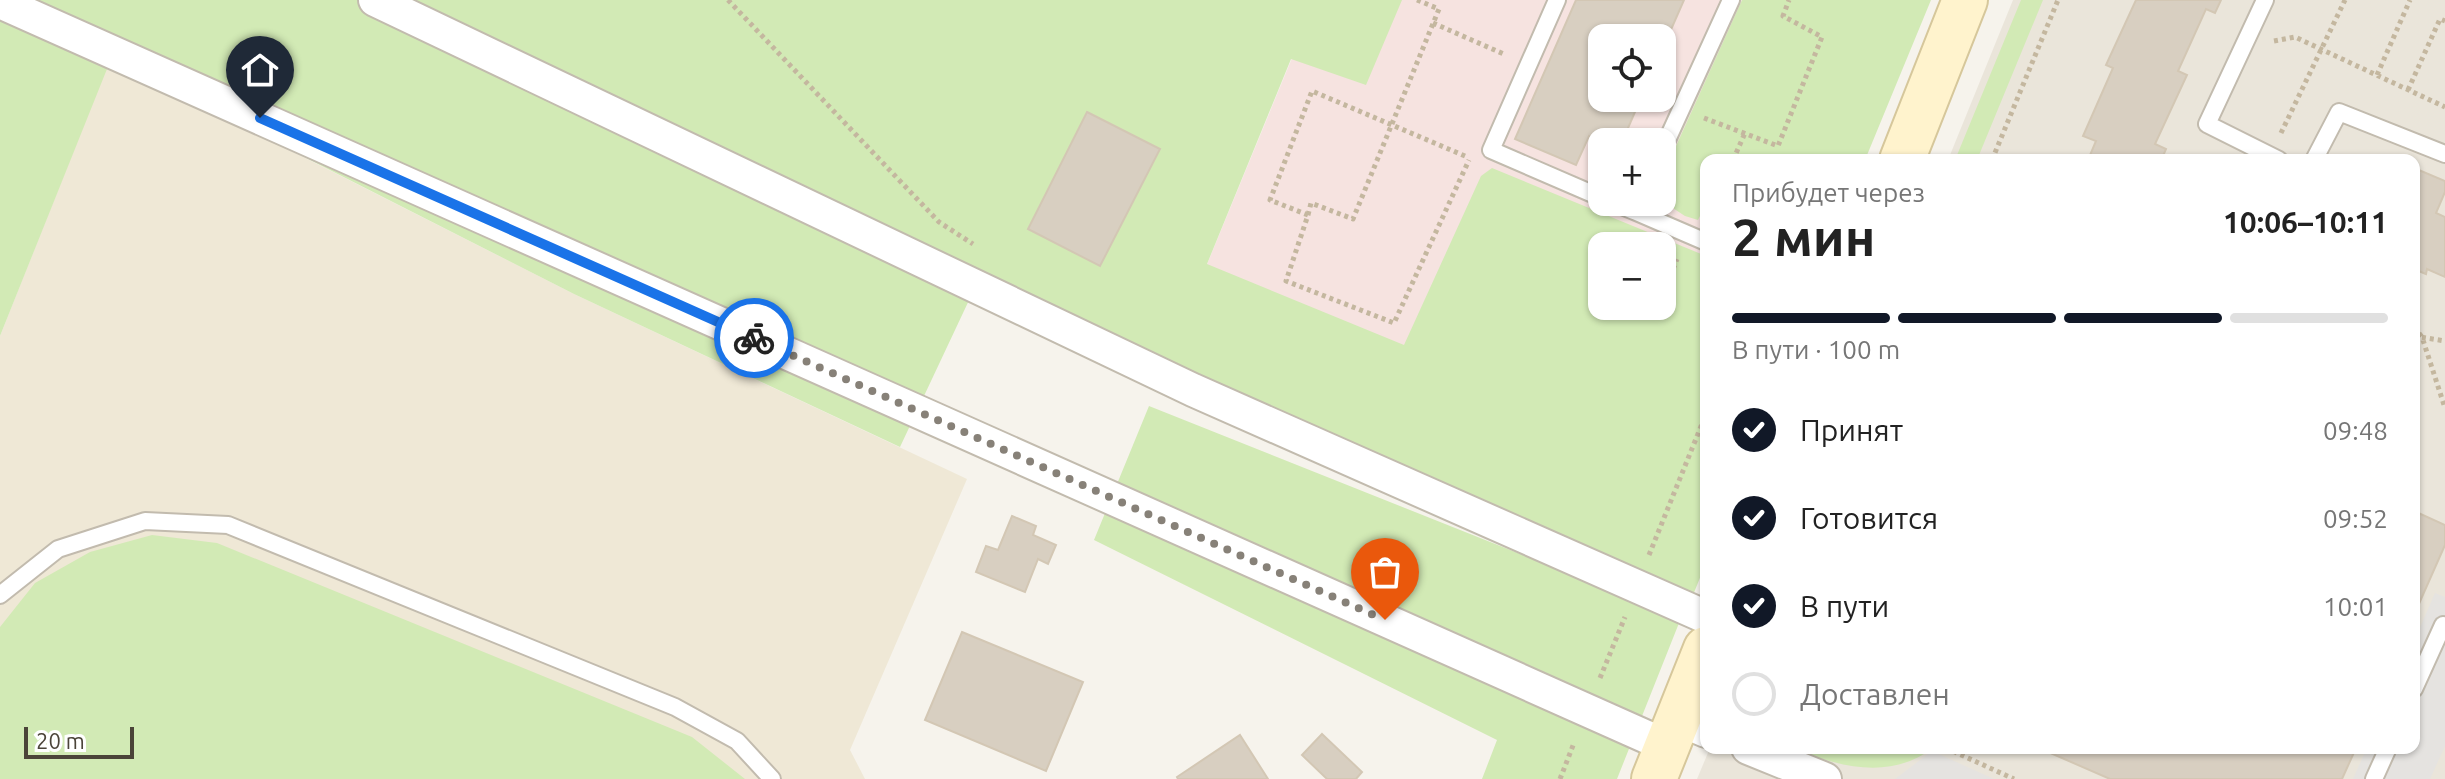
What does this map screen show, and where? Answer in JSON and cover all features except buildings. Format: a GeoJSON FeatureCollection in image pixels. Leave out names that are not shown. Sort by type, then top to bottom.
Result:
{"type":"FeatureCollection","features":[{"type":"Feature","properties":{"kind":"street"},"geometry":{"type":"LineString","coordinates":[[375,0],[1193,390],[1700,614]]}},
{"type":"Feature","properties":{"kind":"street"},"geometry":{"type":"LineString","coordinates":[[1904,154],[1965,0]]}},
{"type":"Feature","properties":{"kind":"street"},"geometry":{"type":"LineString","coordinates":[[0,2],[1676,744],[1700,668]]}},
{"type":"Feature","properties":{"kind":"street"},"geometry":{"type":"LineString","coordinates":[[1763,754],[1825,779]]}},
{"type":"Feature","properties":{"kind":"lane"},"geometry":{"type":"LineString","coordinates":[[1557,0],[1491,150],[1588,192]]}},
{"type":"Feature","properties":{"kind":"lane"},"geometry":{"type":"LineString","coordinates":[[1672,128],[1731,0]]}},
{"type":"Feature","properties":{"kind":"lane"},"geometry":{"type":"LineString","coordinates":[[2265,0],[2207,124],[2267,154]]}},
{"type":"Feature","properties":{"kind":"lane"},"geometry":{"type":"LineString","coordinates":[[2317,154],[2339,112],[2445,154]]}},
{"type":"Feature","properties":{"kind":"lane"},"geometry":{"type":"LineString","coordinates":[[1654,216],[1700,239]]}},
{"type":"Feature","properties":{"kind":"lane"},"geometry":{"type":"LineString","coordinates":[[0,595],[58,549],[145,521],[228,525],[675,707],[737,741],[772,779]]}},
{"type":"Feature","properties":{"kind":"lane"},"geometry":{"type":"LineString","coordinates":[[2420,676],[2443,625]]}},
{"type":"Feature","properties":{"kind":"lane"},"geometry":{"type":"LineString","coordinates":[[2374,779],[2385,754]]}},
{"type":"Feature","properties":{"kind":"path"},"geometry":{"type":"LineString","coordinates":[[728,0],[939,222],[979,247]]}},
{"type":"Feature","properties":{"kind":"path"},"geometry":{"type":"LineString","coordinates":[[1417,0],[1439,9],[1353,219],[1311,203],[1286,281],[1394,323],[1470,158],[1491,150]]}},
{"type":"Feature","properties":{"kind":"path"},"geometry":{"type":"LineString","coordinates":[[1681,109],[1778,146],[1822,37],[1783,16],[1789,0]]}},
{"type":"Feature","properties":{"kind":"path"},"geometry":{"type":"LineString","coordinates":[[1994,154],[2058,0]]}},
{"type":"Feature","properties":{"kind":"path"},"geometry":{"type":"LineString","coordinates":[[2277,154],[2345,0]]}},
{"type":"Feature","properties":{"kind":"path"},"geometry":{"type":"LineString","coordinates":[[2377,75],[2410,0]]}},
{"type":"Feature","properties":{"kind":"path"},"geometry":{"type":"LineString","coordinates":[[2408,90],[2440,19],[2445,21]]}},
{"type":"Feature","properties":{"kind":"path"},"geometry":{"type":"LineString","coordinates":[[1433,23],[1529,65]]}},
{"type":"Feature","properties":{"kind":"path"},"geometry":{"type":"LineString","coordinates":[[2242,48],[2295,37],[2445,107]]}},
{"type":"Feature","properties":{"kind":"path"},"geometry":{"type":"LineString","coordinates":[[1308,215],[1270,200],[1312,91],[1470,158]]}},
{"type":"Feature","properties":{"kind":"path"},"geometry":{"type":"LineString","coordinates":[[1736,154],[1745,133]]}},
{"type":"Feature","properties":{"kind":"path"},"geometry":{"type":"LineString","coordinates":[[1676,261],[1687,233]]}},
{"type":"Feature","properties":{"kind":"path"},"geometry":{"type":"LineString","coordinates":[[2420,334],[2445,408]]}},
{"type":"Feature","properties":{"kind":"path"},"geometry":{"type":"LineString","coordinates":[[2422,337],[2445,341]]}},
{"type":"Feature","properties":{"kind":"path"},"geometry":{"type":"LineString","coordinates":[[1959,754],[2014,779]]}},
{"type":"Feature","properties":{"kind":"shaded area"},"geometry":{"type":"Polygon","coordinates":[[[1316,0],[1850,0],[1711,154],[1700,154],[1700,363],[1168,359],[1316,0]]]}},
{"type":"Feature","properties":{"kind":"shaded area"},"geometry":{"type":"Polygon","coordinates":[[[2013,0],[2445,0],[2445,779],[1697,779],[1707,754],[2420,754],[2420,154],[1950,154],[2013,0]]]}},
{"type":"Feature","properties":{"kind":"shaded area"},"geometry":{"type":"Polygon","coordinates":[[[110,59],[574,294],[967,479],[850,750],[865,779],[0,779],[0,336],[110,59]]]}},
{"type":"Feature","properties":{"kind":"shaded area"},"geometry":{"type":"Polygon","coordinates":[[[2435,593],[2445,597],[2445,746],[2430,779],[2353,779],[2364,754],[2420,754],[2420,627],[2435,593]]]}},
{"type":"Feature","properties":{"kind":"shaded area"},"geometry":{"type":"Polygon","coordinates":[[[1928,754],[1939,754],[1994,779],[1895,779],[1928,754]]]}},
{"type":"Feature","properties":{"kind":"green space"},"geometry":{"type":"Polygon","coordinates":[[[0,0],[1402,0],[1366,85],[1291,59],[1207,264],[1404,345],[1481,176],[1492,168],[1588,207],[1588,216],[1609,216],[1648,232],[1588,232],[1588,320],[1676,320],[1676,244],[1700,254],[1700,578],[1691,600],[1227,400],[1168,359],[1161,377],[971,296],[900,447],[574,294],[111,59],[0,336],[0,0]]]}},
{"type":"Feature","properties":{"kind":"green space"},"geometry":{"type":"Polygon","coordinates":[[[1742,0],[1931,0],[1867,154],[1700,154],[1700,216],[1698,220],[1676,210],[1676,146],[1742,0]]]}},
{"type":"Feature","properties":{"kind":"green space"},"geometry":{"type":"Polygon","coordinates":[[[2021,0],[2043,0],[1979,154],[1957,154],[2021,0]]]}},
{"type":"Feature","properties":{"kind":"green space"},"geometry":{"type":"Polygon","coordinates":[[[1149,406],[1681,618],[1617,779],[1482,779],[1497,740],[1094,540],[1149,406]]]}},
{"type":"Feature","properties":{"kind":"green space"},"geometry":{"type":"Polygon","coordinates":[[[152,535],[217,543],[692,737],[745,779],[0,779],[0,627],[35,583],[90,552],[152,535]]]}},
{"type":"Feature","properties":{"kind":"green space"},"geometry":{"type":"Polygon","coordinates":[[[1809,754],[1923,754],[1901,764],[1866,768],[1809,754]]]}},
{"type":"Feature","properties":{"kind":"way so far"},"geometry":{"type":"LineString","coordinates":[[754,338],[1385,620]]}},
{"type":"Feature","properties":{"kind":"route"},"geometry":{"type":"LineString","coordinates":[[260,118],[754,338]]}}]}
